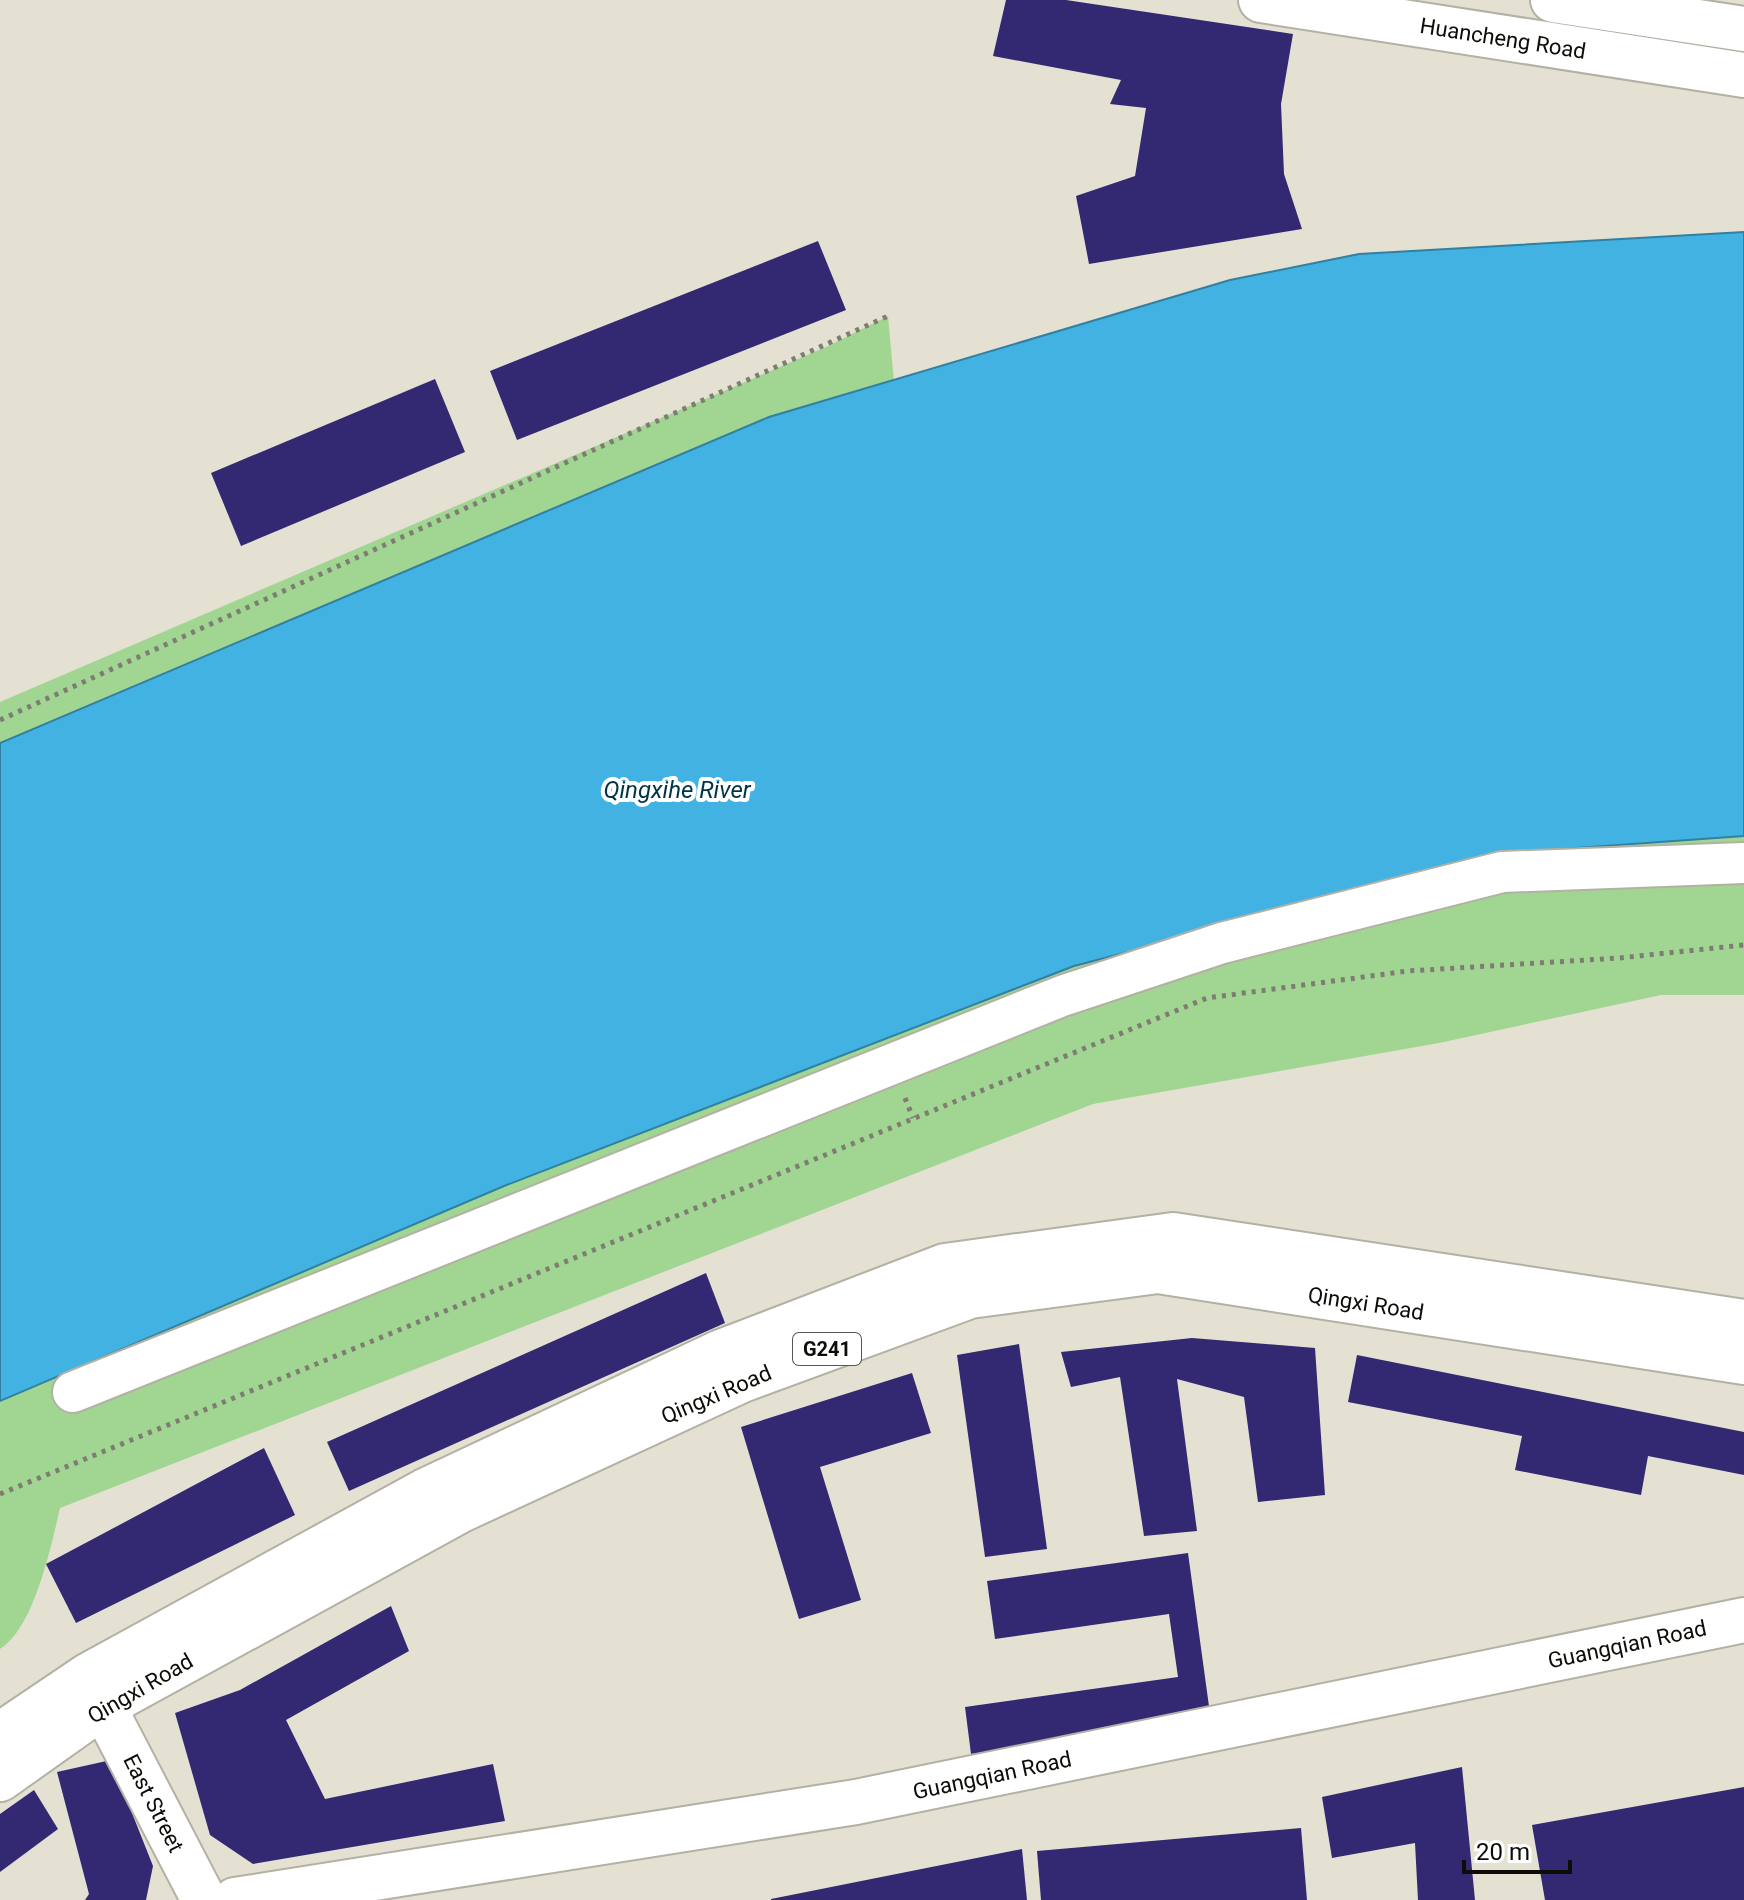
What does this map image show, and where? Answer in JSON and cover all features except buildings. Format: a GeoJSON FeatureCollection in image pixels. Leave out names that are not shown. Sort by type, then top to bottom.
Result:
{"type":"FeatureCollection","features":[{"type":"Feature","properties":{"kind":"main road","name":"Huancheng Road"},"geometry":{"type":"LineString","coordinates":[[1261,0],[1381,9],[1744,75]]}},
{"type":"Feature","properties":{"kind":"main road","name":"Huancheng Road"},"geometry":{"type":"LineString","coordinates":[[1553,0],[1744,29]]}},
{"type":"Feature","properties":{"kind":"main road","name":"Qingxi Road"},"geometry":{"type":"LineString","coordinates":[[0,1735],[89,1675],[425,1491],[721,1352],[945,1266],[1173,1235],[1744,1322]]}},
{"type":"Feature","properties":{"kind":"main road","name":"Qingxi Road"},"geometry":{"type":"LineString","coordinates":[[0,1779],[103,1706],[461,1510],[742,1380],[970,1296],[1158,1271],[1744,1362]]}},
{"type":"Feature","properties":{"kind":"main road","name":"Guangqian Road"},"geometry":{"type":"LineString","coordinates":[[235,1900],[856,1802],[1744,1620]]}},
{"type":"Feature","properties":{"kind":"main road","name":"East Street"},"geometry":{"type":"LineString","coordinates":[[103,1706],[204,1900]]}},
{"type":"Feature","properties":{"kind":"street"},"geometry":{"type":"LineString","coordinates":[[73,1392],[1062,996],[1222,943],[1502,872],[1744,863]]}},
{"type":"Feature","properties":{"kind":"path"},"geometry":{"type":"LineString","coordinates":[[0,720],[888,316]]}},
{"type":"Feature","properties":{"kind":"path"},"geometry":{"type":"LineString","coordinates":[[0,1494],[1207,998],[1408,971],[1619,958],[1744,945]]}},
{"type":"Feature","properties":{"kind":"green space"},"geometry":{"type":"Polygon","coordinates":[[[888,316],[894,382],[769,417],[0,743],[0,702],[826,347],[888,316]]]}},
{"type":"Feature","properties":{"kind":"green space"},"geometry":{"type":"Polygon","coordinates":[[[1744,836],[1744,995],[1661,995],[1439,1043],[1093,1104],[60,1508],[32,1605],[12,1639],[0,1649],[0,1401],[504,1186],[1074,966],[1508,853],[1744,836]]]}},
{"type":"Feature","properties":{"kind":"water","name":"Qingxihe River"},"geometry":{"type":"Polygon","coordinates":[[[1744,232],[1744,836],[1508,853],[1074,966],[504,1186],[0,1401],[0,743],[769,417],[1230,280],[1359,254],[1744,232]]]}}]}
